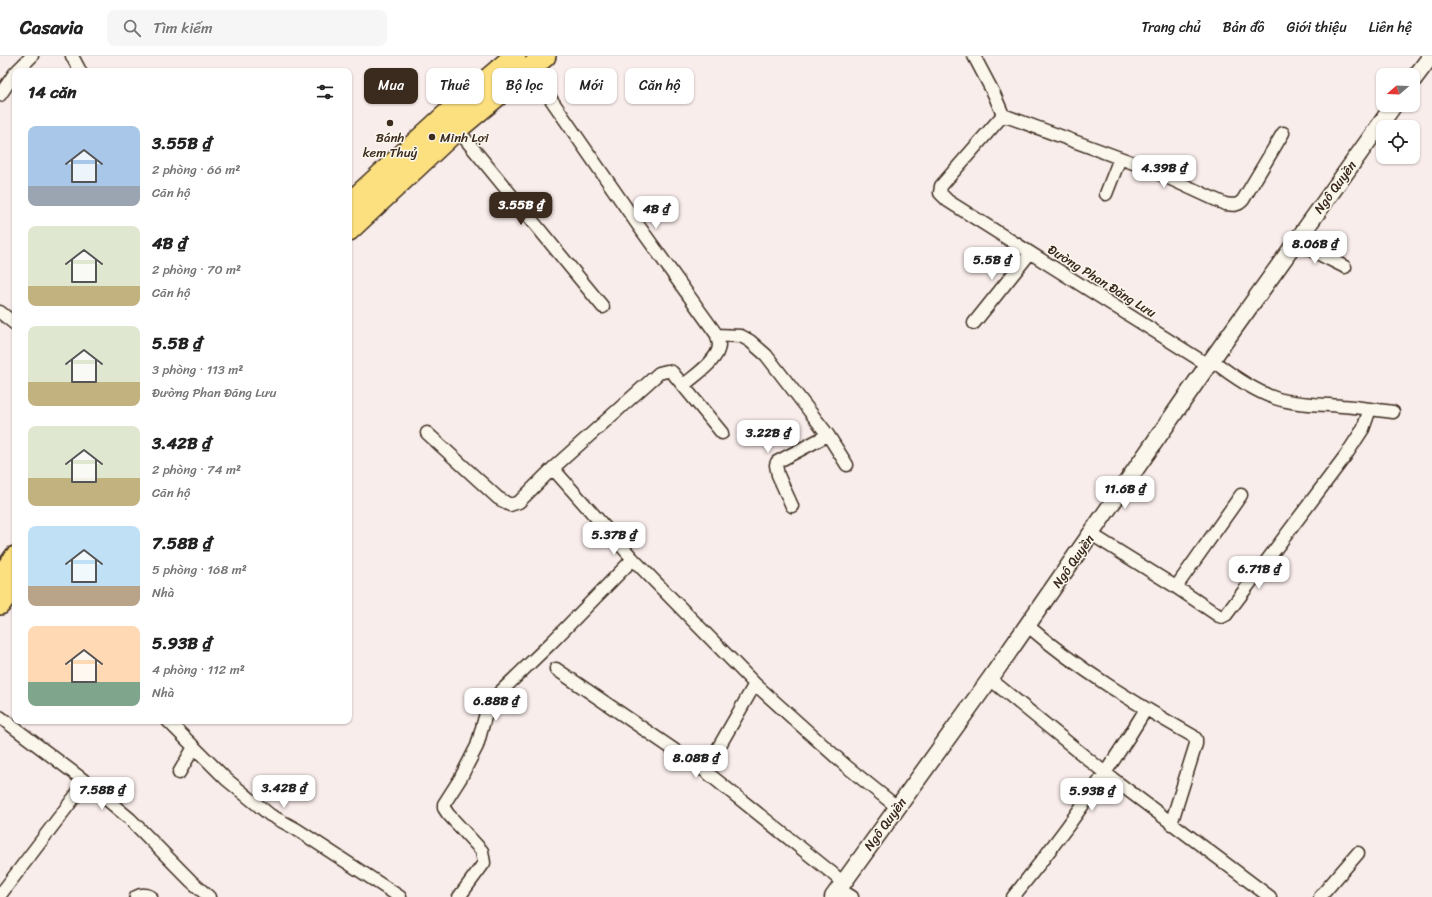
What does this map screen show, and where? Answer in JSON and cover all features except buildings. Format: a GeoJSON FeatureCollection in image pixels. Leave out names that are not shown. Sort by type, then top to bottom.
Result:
{"type":"FeatureCollection","features":[{"type":"Feature","properties":{"kind":"highway"},"geometry":{"type":"LineString","coordinates":[[352,227],[530,60]]}},
{"type":"Feature","properties":{"kind":"highway"},"geometry":{"type":"LineString","coordinates":[[352,201],[444,117],[530,60]]}},
{"type":"Feature","properties":{"kind":"highway"},"geometry":{"type":"LineString","coordinates":[[0,578],[12,561]]}},
{"type":"Feature","properties":{"kind":"highway"},"geometry":{"type":"LineString","coordinates":[[0,604],[12,587]]}},
{"type":"Feature","properties":{"kind":"street"},"geometry":{"type":"LineString","coordinates":[[20,68],[32,56]]}},
{"type":"Feature","properties":{"kind":"street"},"geometry":{"type":"LineString","coordinates":[[72,56],[78,68]]}},
{"type":"Feature","properties":{"kind":"street"},"geometry":{"type":"LineString","coordinates":[[974,56],[1003,115],[1147,168],[1225,204],[1239,204],[1243,200],[1283,133]]}},
{"type":"Feature","properties":{"kind":"street"},"geometry":{"type":"LineString","coordinates":[[1420,70],[1430,56]]}},
{"type":"Feature","properties":{"kind":"street"},"geometry":{"type":"LineString","coordinates":[[530,60],[638,225],[717,335],[719,345],[717,353],[711,361],[684,385]]}},
{"type":"Feature","properties":{"kind":"street"},"geometry":{"type":"LineString","coordinates":[[0,95],[12,78]]}},
{"type":"Feature","properties":{"kind":"street","name":"Ngô Quyền"},"geometry":{"type":"LineString","coordinates":[[842,891],[897,807],[1028,626],[1210,362],[1389,112]]}},
{"type":"Feature","properties":{"kind":"street","name":"Đường Phan Đăng Lưu"},"geometry":{"type":"LineString","coordinates":[[1003,115],[941,186],[940,193],[948,202],[1263,393],[1290,402],[1393,412]]}},
{"type":"Feature","properties":{"kind":"street"},"geometry":{"type":"LineString","coordinates":[[457,129],[603,307]]}},
{"type":"Feature","properties":{"kind":"street"},"geometry":{"type":"LineString","coordinates":[[1106,194],[1120,158]]}},
{"type":"Feature","properties":{"kind":"street"},"geometry":{"type":"LineString","coordinates":[[1295,242],[1345,267]]}},
{"type":"Feature","properties":{"kind":"street"},"geometry":{"type":"LineString","coordinates":[[974,323],[1030,253]]}},
{"type":"Feature","properties":{"kind":"street"},"geometry":{"type":"LineString","coordinates":[[0,312],[12,322]]}},
{"type":"Feature","properties":{"kind":"street"},"geometry":{"type":"LineString","coordinates":[[717,335],[741,336],[750,341],[766,355],[828,435],[847,465]]}},
{"type":"Feature","properties":{"kind":"street"},"geometry":{"type":"LineString","coordinates":[[427,433],[498,498],[510,505],[519,502],[552,469],[659,373],[667,371],[672,372],[722,433]]}},
{"type":"Feature","properties":{"kind":"street"},"geometry":{"type":"LineString","coordinates":[[1091,534],[1222,617],[1226,615],[1346,455],[1363,429],[1370,409]]}},
{"type":"Feature","properties":{"kind":"street"},"geometry":{"type":"LineString","coordinates":[[792,506],[778,475],[776,465],[777,462],[828,435]]}},
{"type":"Feature","properties":{"kind":"street"},"geometry":{"type":"LineString","coordinates":[[552,469],[633,559],[755,684],[846,766],[897,807]]}},
{"type":"Feature","properties":{"kind":"street"},"geometry":{"type":"LineString","coordinates":[[1176,587],[1241,495]]}},
{"type":"Feature","properties":{"kind":"street"},"geometry":{"type":"LineString","coordinates":[[459,897],[484,863],[484,857],[482,851],[448,814],[444,808],[444,804],[460,779],[477,746],[488,706],[493,698],[552,642],[633,559]]}},
{"type":"Feature","properties":{"kind":"street"},"geometry":{"type":"LineString","coordinates":[[1028,626],[1073,663],[1146,709],[1194,736],[1196,739],[1196,744],[1172,824]]}},
{"type":"Feature","properties":{"kind":"street"},"geometry":{"type":"LineString","coordinates":[[556,669],[705,771],[832,873],[842,891]]}},
{"type":"Feature","properties":{"kind":"street"},"geometry":{"type":"LineString","coordinates":[[990,679],[1105,773],[1269,897]]}},
{"type":"Feature","properties":{"kind":"street"},"geometry":{"type":"LineString","coordinates":[[705,771],[755,684]]}},
{"type":"Feature","properties":{"kind":"street"},"geometry":{"type":"LineString","coordinates":[[1013,897],[1050,851],[1122,749],[1146,709]]}},
{"type":"Feature","properties":{"kind":"street"},"geometry":{"type":"LineString","coordinates":[[13,724],[130,819],[191,881],[209,897]]}},
{"type":"Feature","properties":{"kind":"street"},"geometry":{"type":"LineString","coordinates":[[171,724],[226,779],[270,815],[296,829],[400,897]]}},
{"type":"Feature","properties":{"kind":"street"},"geometry":{"type":"LineString","coordinates":[[179,773],[194,747]]}},
{"type":"Feature","properties":{"kind":"street"},"geometry":{"type":"LineString","coordinates":[[0,896],[86,782]]}},
{"type":"Feature","properties":{"kind":"street"},"geometry":{"type":"LineString","coordinates":[[1320,897],[1358,853]]}},
{"type":"Feature","properties":{"kind":"street"},"geometry":{"type":"LineString","coordinates":[[136,897],[142,894],[151,897]]}},
{"type":"Feature","properties":{"kind":"place","name":"Bánh kem Thuỷ"},"geometry":{"type":"Point","coordinates":[390,123]}},
{"type":"Feature","properties":{"kind":"place","name":"Minh Lợi"},"geometry":{"type":"Point","coordinates":[432,137]}}]}
